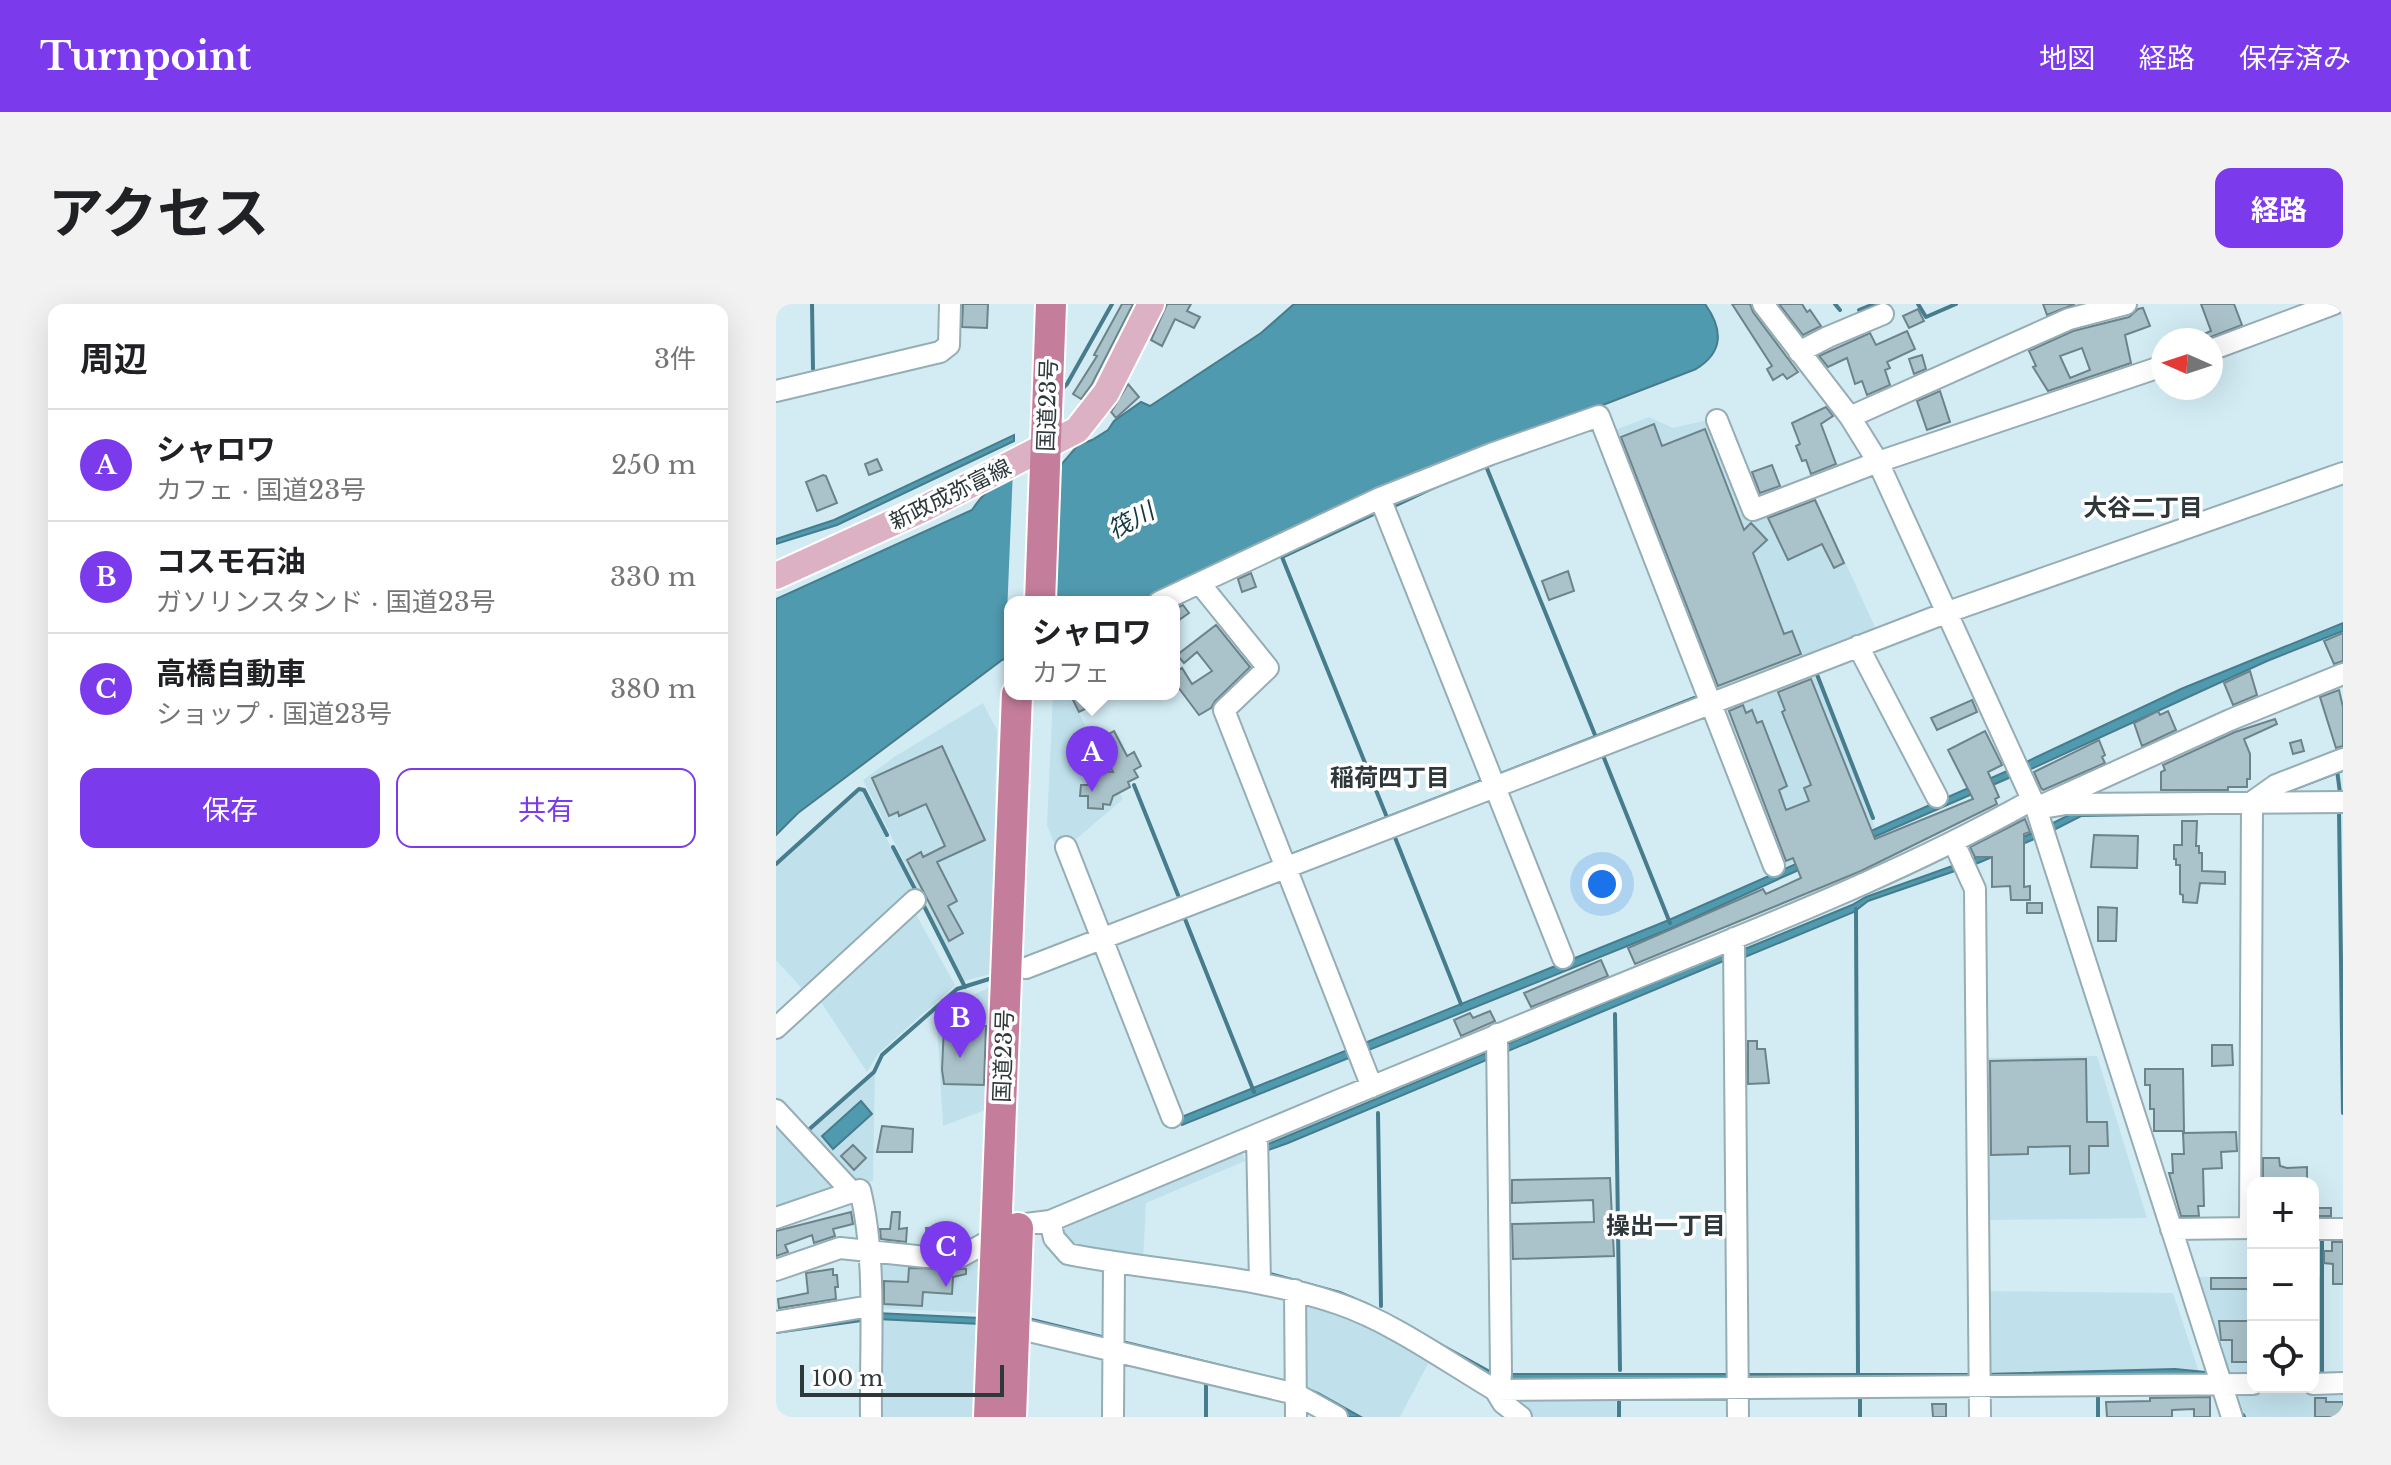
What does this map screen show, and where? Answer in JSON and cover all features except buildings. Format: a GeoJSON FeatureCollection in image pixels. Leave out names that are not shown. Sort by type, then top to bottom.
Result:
{"type":"FeatureCollection","features":[{"type":"Feature","properties":{"kind":"highway","name":"国道23号"},"geometry":{"type":"LineString","coordinates":[[1032,304],[1040,596]]}},
{"type":"Feature","properties":{"kind":"highway","name":"国道23号"},"geometry":{"type":"LineString","coordinates":[[1022,596],[1051,304]]}},
{"type":"Feature","properties":{"kind":"highway","name":"国道23号"},"geometry":{"type":"LineString","coordinates":[[1011,1417],[1007,1232],[1017,700]]}},
{"type":"Feature","properties":{"kind":"highway","name":"国道23号"},"geometry":{"type":"LineString","coordinates":[[989,1417],[1007,1232],[1026,968],[1037,700]]}},
{"type":"Feature","properties":{"kind":"main road","name":"新政成弥富線"},"geometry":{"type":"LineString","coordinates":[[776,576],[1035,456],[1077,430],[1106,393],[1151,304]]}},
{"type":"Feature","properties":{"kind":"street"},"geometry":{"type":"LineString","coordinates":[[776,391],[940,352],[949,345],[950,304]]}},
{"type":"Feature","properties":{"kind":"street"},"geometry":{"type":"LineString","coordinates":[[1763,304],[1850,417],[1878,462],[2034,804],[2232,1417]]}},
{"type":"Feature","properties":{"kind":"street"},"geometry":{"type":"LineString","coordinates":[[1850,417],[2069,319],[2126,304]]}},
{"type":"Feature","properties":{"kind":"street"},"geometry":{"type":"LineString","coordinates":[[2223,346],[2336,304],[2343,319]]}},
{"type":"Feature","properties":{"kind":"street"},"geometry":{"type":"LineString","coordinates":[[1799,352],[1883,314]]}},
{"type":"Feature","properties":{"kind":"street"},"geometry":{"type":"LineString","coordinates":[[1717,420],[1753,510],[1878,462],[2151,370]]}},
{"type":"Feature","properties":{"kind":"street"},"geometry":{"type":"LineString","coordinates":[[1174,596],[1380,498],[1599,416],[1708,703],[1774,866]]}},
{"type":"Feature","properties":{"kind":"street"},"geometry":{"type":"LineString","coordinates":[[1026,968],[1948,612],[2343,473]]}},
{"type":"Feature","properties":{"kind":"street"},"geometry":{"type":"LineString","coordinates":[[1380,498],[1563,958]]}},
{"type":"Feature","properties":{"kind":"street"},"geometry":{"type":"LineString","coordinates":[[1201,585],[1268,668],[1224,710],[1372,1087]]}},
{"type":"Feature","properties":{"kind":"street"},"geometry":{"type":"LineString","coordinates":[[1858,646],[1937,797]]}},
{"type":"Feature","properties":{"kind":"street"},"geometry":{"type":"LineString","coordinates":[[776,1270],[840,1248],[926,1257],[960,1257],[1007,1232],[1050,1221],[1257,1146],[1372,1087],[1497,1047],[1733,950],[1854,889],[1960,857],[2034,804],[2343,674]]}},
{"type":"Feature","properties":{"kind":"street"},"geometry":{"type":"LineString","coordinates":[[2252,1177],[2260,806],[2276,785],[2343,759]]}},
{"type":"Feature","properties":{"kind":"street"},"geometry":{"type":"LineString","coordinates":[[2034,804],[2260,806],[2343,802]]}},
{"type":"Feature","properties":{"kind":"street"},"geometry":{"type":"LineString","coordinates":[[1066,847],[1172,1117]]}},
{"type":"Feature","properties":{"kind":"street"},"geometry":{"type":"LineString","coordinates":[[1960,857],[1975,889],[1980,1417]]}},
{"type":"Feature","properties":{"kind":"street"},"geometry":{"type":"LineString","coordinates":[[776,1028],[915,900]]}},
{"type":"Feature","properties":{"kind":"street"},"geometry":{"type":"LineString","coordinates":[[1733,950],[1738,1417]]}},
{"type":"Feature","properties":{"kind":"street"},"geometry":{"type":"LineString","coordinates":[[1497,1047],[1498,1382],[1503,1403],[1519,1417]]}},
{"type":"Feature","properties":{"kind":"street"},"geometry":{"type":"LineString","coordinates":[[776,1110],[852,1192]]}},
{"type":"Feature","properties":{"kind":"street"},"geometry":{"type":"LineString","coordinates":[[1257,1146],[1260,1283]]}},
{"type":"Feature","properties":{"kind":"street"},"geometry":{"type":"LineString","coordinates":[[776,1218],[860,1190],[865,1208],[868,1250],[871,1417]]}},
{"type":"Feature","properties":{"kind":"street"},"geometry":{"type":"LineString","coordinates":[[1050,1221],[1054,1238],[1068,1254],[1295,1290],[1375,1319],[1498,1382],[2247,1384]]}},
{"type":"Feature","properties":{"kind":"street"},"geometry":{"type":"LineString","coordinates":[[2171,1229],[2247,1228]]}},
{"type":"Feature","properties":{"kind":"street"},"geometry":{"type":"LineString","coordinates":[[2319,1229],[2343,1229]]}},
{"type":"Feature","properties":{"kind":"street"},"geometry":{"type":"LineString","coordinates":[[1113,1417],[1114,1263]]}},
{"type":"Feature","properties":{"kind":"street"},"geometry":{"type":"LineString","coordinates":[[1295,1290],[1296,1417]]}},
{"type":"Feature","properties":{"kind":"street"},"geometry":{"type":"LineString","coordinates":[[776,1322],[870,1313]]}},
{"type":"Feature","properties":{"kind":"street"},"geometry":{"type":"LineString","coordinates":[[1029,1331],[1113,1345],[1295,1389],[1337,1417]]}},
{"type":"Feature","properties":{"kind":"street"},"geometry":{"type":"LineString","coordinates":[[2319,1384],[2343,1383]]}},
{"type":"Feature","properties":{"kind":"shaded area"},"geometry":{"type":"Polygon","coordinates":[[[1649,417],[1673,428],[1707,420],[1750,520],[1815,497],[1877,631],[1714,696],[1610,432],[1649,417]]]}},
{"type":"Feature","properties":{"kind":"shaded area"},"geometry":{"type":"Polygon","coordinates":[[[1814,672],[1875,827],[1780,869],[1720,705],[1814,672]]]}},
{"type":"Feature","properties":{"kind":"shaded area"},"geometry":{"type":"Polygon","coordinates":[[[1053,700],[1072,700],[1123,799],[1073,842],[1063,846],[1055,845],[1047,825],[1053,700]]]}},
{"type":"Feature","properties":{"kind":"shaded area"},"geometry":{"type":"Polygon","coordinates":[[[983,703],[997,730],[991,974],[964,981],[863,780],[894,757],[983,703]]]}},
{"type":"Feature","properties":{"kind":"shaded area"},"geometry":{"type":"Polygon","coordinates":[[[860,790],[914,893],[806,993],[776,960],[776,866],[860,790]]]}},
{"type":"Feature","properties":{"kind":"shaded area"},"geometry":{"type":"Polygon","coordinates":[[[912,907],[955,985],[878,1054],[867,1072],[817,996],[912,907]]]}},
{"type":"Feature","properties":{"kind":"shaded area"},"geometry":{"type":"Polygon","coordinates":[[[990,987],[988,1109],[943,1126],[937,1021],[945,1009],[990,987]]]}},
{"type":"Feature","properties":{"kind":"shaded area"},"geometry":{"type":"Polygon","coordinates":[[[2097,1056],[2147,1218],[1984,1220],[1981,1058],[2097,1056]]]}},
{"type":"Feature","properties":{"kind":"shaded area"},"geometry":{"type":"Polygon","coordinates":[[[875,1071],[873,1181],[854,1184],[806,1134],[875,1071]]]}},
{"type":"Feature","properties":{"kind":"shaded area"},"geometry":{"type":"Polygon","coordinates":[[[776,1118],[795,1138],[791,1142],[838,1192],[776,1211],[776,1118]]]}},
{"type":"Feature","properties":{"kind":"shaded area"},"geometry":{"type":"Polygon","coordinates":[[[1241,1148],[1245,1161],[1146,1203],[1143,1261],[1075,1248],[1062,1232],[1064,1225],[1241,1148]]]}},
{"type":"Feature","properties":{"kind":"shaded area"},"geometry":{"type":"Polygon","coordinates":[[[982,1255],[980,1313],[874,1308],[878,1260],[982,1255]]]}},
{"type":"Feature","properties":{"kind":"shaded area"},"geometry":{"type":"Polygon","coordinates":[[[2195,1277],[2247,1277],[2247,1373],[2227,1373],[2195,1277]]]}},
{"type":"Feature","properties":{"kind":"shaded area"},"geometry":{"type":"Polygon","coordinates":[[[2319,1277],[2320,1277],[2319,1374],[2319,1277]]]}},
{"type":"Feature","properties":{"kind":"shaded area"},"geometry":{"type":"Polygon","coordinates":[[[1983,1291],[2173,1293],[2199,1372],[2175,1369],[1984,1374],[1983,1291]]]}},
{"type":"Feature","properties":{"kind":"shaded area"},"geometry":{"type":"Polygon","coordinates":[[[1299,1302],[1333,1308],[1430,1360],[1400,1417],[1361,1417],[1301,1386],[1299,1302]]]}},
{"type":"Feature","properties":{"kind":"shaded area"},"geometry":{"type":"Polygon","coordinates":[[[876,1319],[980,1324],[977,1417],[877,1417],[876,1319]]]}},
{"type":"Feature","properties":{"kind":"shaded area"},"geometry":{"type":"Polygon","coordinates":[[[2319,1389],[2343,1389],[2343,1417],[2245,1417],[2237,1391],[2319,1393],[2319,1389]]]}},
{"type":"Feature","properties":{"kind":"shaded area"},"geometry":{"type":"Polygon","coordinates":[[[1508,1394],[1616,1395],[1617,1417],[1531,1417],[1519,1410],[1508,1394]]]}},
{"type":"Feature","properties":{"kind":"water","name":"筏川"},"geometry":{"type":"Polygon","coordinates":[[[1294,304],[1705,304],[1715,322],[1718,340],[1712,355],[1696,369],[1351,502],[1150,596],[1004,596],[1004,660],[798,813],[776,835],[776,599],[972,510],[990,489],[1010,477],[1061,465],[1078,445],[1108,430],[1114,421],[1141,402],[1150,406],[1261,333],[1294,304]]]}},
{"type":"Feature","properties":{"kind":"water"},"geometry":{"type":"Polygon","coordinates":[[[1014,435],[1014,441],[837,525],[776,544],[776,539],[834,520],[1014,435]]]}},
{"type":"Feature","properties":{"kind":"water"},"geometry":{"type":"Polygon","coordinates":[[[2343,623],[2343,631],[2267,661],[2029,770],[2026,762],[2181,689],[2343,623]]]}},
{"type":"Feature","properties":{"kind":"water"},"geometry":{"type":"Polygon","coordinates":[[[2343,764],[2343,771],[2285,793],[2269,813],[2081,816],[2052,831],[2049,825],[2077,811],[2275,797],[2343,764]]]}},
{"type":"Feature","properties":{"kind":"water"},"geometry":{"type":"Polygon","coordinates":[[[2007,771],[2011,777],[1672,928],[1182,1125],[1179,1118],[1669,920],[2007,771]]]}},
{"type":"Feature","properties":{"kind":"water"},"geometry":{"type":"Polygon","coordinates":[[[2037,831],[2039,837],[1978,863],[1868,901],[1854,912],[1740,959],[1721,962],[1288,1143],[1249,1157],[1247,1153],[1720,955],[1740,951],[1866,897],[1972,859],[2037,831]]]}},
{"type":"Feature","properties":{"kind":"water"},"geometry":{"type":"Polygon","coordinates":[[[861,1101],[872,1114],[833,1149],[822,1136],[861,1101]]]}},
{"type":"Feature","properties":{"kind":"water"},"geometry":{"type":"Polygon","coordinates":[[[1270,1273],[1340,1292],[1368,1304],[1495,1374],[1984,1374],[2175,1369],[2205,1372],[2208,1378],[1495,1383],[1268,1279],[1270,1273]]]}},
{"type":"Feature","properties":{"kind":"water"},"geometry":{"type":"Polygon","coordinates":[[[876,1313],[980,1318],[980,1324],[876,1319],[776,1333],[776,1327],[876,1313]]]}},
{"type":"Feature","properties":{"kind":"water"},"geometry":{"type":"Polygon","coordinates":[[[1028,1318],[1290,1382],[1318,1393],[1361,1417],[1348,1417],[1307,1394],[1028,1324],[1028,1318]]]}},
{"type":"Feature","properties":{"kind":"pier"},"geometry":{"type":"Polygon","coordinates":[[[1059,462],[1053,596],[1008,596],[1013,469],[1059,462]]]}},
{"type":"Feature","properties":{"kind":"waterway"},"geometry":{"type":"LineString","coordinates":[[812,304],[813,369]]}},
{"type":"Feature","properties":{"kind":"waterway"},"geometry":{"type":"LineString","coordinates":[[1061,390],[1112,304]]}},
{"type":"Feature","properties":{"kind":"waterway"},"geometry":{"type":"LineString","coordinates":[[1835,304],[1840,310]]}},
{"type":"Feature","properties":{"kind":"waterway"},"geometry":{"type":"LineString","coordinates":[[1859,310],[1874,304]]}},
{"type":"Feature","properties":{"kind":"waterway"},"geometry":{"type":"LineString","coordinates":[[1918,304],[1926,317],[1956,304]]}},
{"type":"Feature","properties":{"kind":"waterway"},"geometry":{"type":"LineString","coordinates":[[1491,464],[1551,443]]}},
{"type":"Feature","properties":{"kind":"waterway"},"geometry":{"type":"LineString","coordinates":[[1486,466],[1595,735]]}},
{"type":"Feature","properties":{"kind":"waterway"},"geometry":{"type":"LineString","coordinates":[[1392,507],[1439,485]]}},
{"type":"Feature","properties":{"kind":"waterway"},"geometry":{"type":"LineString","coordinates":[[1378,512],[1282,557],[1386,815]]}},
{"type":"Feature","properties":{"kind":"waterway"},"geometry":{"type":"LineString","coordinates":[[1816,672],[1873,818]]}},
{"type":"Feature","properties":{"kind":"waterway"},"geometry":{"type":"LineString","coordinates":[[1498,775],[1694,698]]}},
{"type":"Feature","properties":{"kind":"waterway"},"geometry":{"type":"LineString","coordinates":[[1602,753],[1670,923]]}},
{"type":"Feature","properties":{"kind":"waterway"},"geometry":{"type":"LineString","coordinates":[[2337,770],[2340,793]]}},
{"type":"Feature","properties":{"kind":"waterway"},"geometry":{"type":"LineString","coordinates":[[1288,856],[1484,780]]}},
{"type":"Feature","properties":{"kind":"waterway"},"geometry":{"type":"LineString","coordinates":[[1134,785],[1178,895]]}},
{"type":"Feature","properties":{"kind":"waterway"},"geometry":{"type":"LineString","coordinates":[[776,864],[859,789],[864,790],[887,835]]}},
{"type":"Feature","properties":{"kind":"waterway"},"geometry":{"type":"LineString","coordinates":[[2339,810],[2343,1113]]}},
{"type":"Feature","properties":{"kind":"waterway"},"geometry":{"type":"LineString","coordinates":[[1394,835],[1461,1004]]}},
{"type":"Feature","properties":{"kind":"waterway"},"geometry":{"type":"LineString","coordinates":[[893,847],[918,895]]}},
{"type":"Feature","properties":{"kind":"waterway"},"geometry":{"type":"LineString","coordinates":[[922,902],[965,987]]}},
{"type":"Feature","properties":{"kind":"waterway"},"geometry":{"type":"LineString","coordinates":[[1856,909],[1858,1374]]}},
{"type":"Feature","properties":{"kind":"waterway"},"geometry":{"type":"LineString","coordinates":[[1183,914],[1254,1092]]}},
{"type":"Feature","properties":{"kind":"waterway"},"geometry":{"type":"LineString","coordinates":[[805,1133],[874,1072],[882,1055],[957,989],[989,979]]}},
{"type":"Feature","properties":{"kind":"waterway"},"geometry":{"type":"LineString","coordinates":[[1615,1014],[1620,1370]]}},
{"type":"Feature","properties":{"kind":"waterway"},"geometry":{"type":"LineString","coordinates":[[1378,1113],[1381,1306]]}},
{"type":"Feature","properties":{"kind":"waterway"},"geometry":{"type":"LineString","coordinates":[[2322,1236],[2322,1371]]}},
{"type":"Feature","properties":{"kind":"waterway"},"geometry":{"type":"LineString","coordinates":[[1206,1380],[1206,1417]]}},
{"type":"Feature","properties":{"kind":"waterway"},"geometry":{"type":"LineString","coordinates":[[1860,1396],[1860,1417]]}},
{"type":"Feature","properties":{"kind":"waterway"},"geometry":{"type":"LineString","coordinates":[[2098,1396],[2098,1417]]}},
{"type":"Feature","properties":{"kind":"waterway"},"geometry":{"type":"LineString","coordinates":[[1619,1398],[1619,1417]]}},
{"type":"Feature","properties":{"kind":"place","name":"シャロワ"},"geometry":{"type":"Point","coordinates":[1092,792]}},
{"type":"Feature","properties":{"kind":"place","name":"コスモ石油"},"geometry":{"type":"Point","coordinates":[960,1058]}},
{"type":"Feature","properties":{"kind":"place","name":"高橋自動車"},"geometry":{"type":"Point","coordinates":[946,1287]}},
{"type":"Feature","properties":{"kind":"district","name":"大谷二丁目"},"geometry":{"type":"Point","coordinates":[2143,508]}},
{"type":"Feature","properties":{"kind":"district","name":"稲荷四丁目"},"geometry":{"type":"Point","coordinates":[1390,778]}},
{"type":"Feature","properties":{"kind":"district","name":"操出一丁目"},"geometry":{"type":"Point","coordinates":[1666,1226]}}]}
